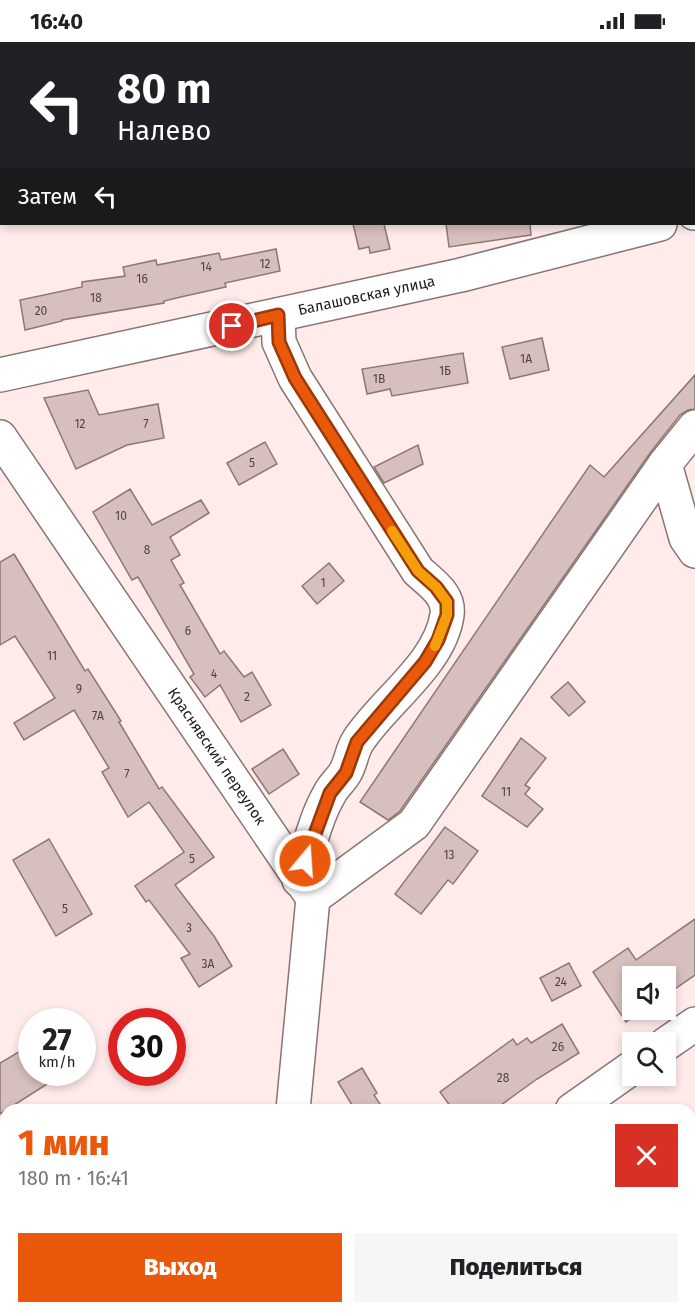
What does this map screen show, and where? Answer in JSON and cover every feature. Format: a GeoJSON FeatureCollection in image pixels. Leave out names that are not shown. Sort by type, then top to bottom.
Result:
{"type":"FeatureCollection","features":[{"type":"Feature","properties":{"kind":"street","name":"Балашовская улица"},"geometry":{"type":"LineString","coordinates":[[0,375],[461,274],[656,225]]}},
{"type":"Feature","properties":{"kind":"street"},"geometry":{"type":"LineString","coordinates":[[278,315],[279,342],[295,378],[418,571],[436,587],[447,602],[447,615],[441,632],[425,662],[357,742],[346,773],[330,793],[318,822],[306,889],[293,1104]]}},
{"type":"Feature","properties":{"kind":"street"},"geometry":{"type":"LineString","coordinates":[[306,889],[414,824],[665,464],[695,427]]}},
{"type":"Feature","properties":{"kind":"street","name":"Краснявский переулок"},"geometry":{"type":"LineString","coordinates":[[0,437],[306,889]]}},
{"type":"Feature","properties":{"kind":"street"},"geometry":{"type":"LineString","coordinates":[[665,464],[686,538],[695,551]]}},
{"type":"Feature","properties":{"kind":"street"},"geometry":{"type":"LineString","coordinates":[[676,1037],[695,1024]]}},
{"type":"Feature","properties":{"kind":"street"},"geometry":{"type":"LineString","coordinates":[[581,1104],[622,1075]]}},
{"type":"Feature","properties":{"kind":"building"},"geometry":{"type":"Polygon","coordinates":[[[353,225],[384,225],[390,249],[370,253],[369,247],[359,249],[353,225]]]}},
{"type":"Feature","properties":{"kind":"building"},"geometry":{"type":"Polygon","coordinates":[[[446,225],[530,225],[531,235],[449,247],[446,225]]]}},
{"type":"Feature","properties":{"kind":"building"},"geometry":{"type":"Polygon","coordinates":[[[276,249],[280,271],[225,283],[226,287],[164,301],[164,303],[62,320],[25,330],[20,300],[82,287],[82,282],[125,276],[123,267],[156,260],[157,265],[219,253],[221,260],[276,249]]]}},
{"type":"Feature","properties":{"kind":"building"},"geometry":{"type":"Polygon","coordinates":[[[542,338],[549,370],[510,379],[502,347],[542,338]]]}},
{"type":"Feature","properties":{"kind":"building"},"geometry":{"type":"Polygon","coordinates":[[[463,353],[468,383],[392,396],[390,389],[367,394],[362,369],[463,353]]]}},
{"type":"Feature","properties":{"kind":"building"},"geometry":{"type":"Polygon","coordinates":[[[695,375],[695,409],[680,415],[650,453],[400,811],[388,820],[360,802],[590,465],[604,477],[695,375]]]}},
{"type":"Feature","properties":{"kind":"building"},"geometry":{"type":"Polygon","coordinates":[[[88,390],[99,415],[158,404],[164,438],[127,445],[76,469],[44,398],[88,390]]]}},
{"type":"Feature","properties":{"kind":"building"},"geometry":{"type":"Polygon","coordinates":[[[265,442],[277,464],[239,485],[227,463],[265,442]]]}},
{"type":"Feature","properties":{"kind":"building"},"geometry":{"type":"Polygon","coordinates":[[[418,445],[423,464],[384,483],[374,467],[418,445]]]}},
{"type":"Feature","properties":{"kind":"building"},"geometry":{"type":"Polygon","coordinates":[[[130,489],[152,525],[201,500],[209,513],[170,537],[180,555],[171,560],[184,583],[180,585],[220,654],[224,651],[244,677],[252,672],[271,705],[241,722],[220,685],[205,697],[190,677],[194,674],[138,577],[132,580],[93,512],[130,489]]]}},
{"type":"Feature","properties":{"kind":"building"},"geometry":{"type":"Polygon","coordinates":[[[14,554],[85,671],[88,669],[121,721],[119,722],[159,789],[162,787],[214,857],[175,885],[214,936],[232,966],[199,987],[181,958],[190,954],[149,900],[146,902],[135,886],[184,852],[149,802],[128,817],[102,772],[109,768],[74,710],[24,740],[14,723],[55,698],[15,636],[0,645],[0,562],[14,554]]]}},
{"type":"Feature","properties":{"kind":"building"},"geometry":{"type":"Polygon","coordinates":[[[329,563],[344,581],[317,604],[302,586],[329,563]]]}},
{"type":"Feature","properties":{"kind":"building"},"geometry":{"type":"Polygon","coordinates":[[[568,682],[585,702],[569,716],[551,697],[568,682]]]}},
{"type":"Feature","properties":{"kind":"building"},"geometry":{"type":"Polygon","coordinates":[[[521,738],[546,758],[525,785],[530,788],[525,794],[543,809],[527,827],[482,796],[521,738]]]}},
{"type":"Feature","properties":{"kind":"building"},"geometry":{"type":"Polygon","coordinates":[[[283,749],[299,774],[269,794],[252,769],[283,749]]]}},
{"type":"Feature","properties":{"kind":"building"},"geometry":{"type":"Polygon","coordinates":[[[445,827],[478,851],[453,884],[448,880],[421,914],[395,894],[445,827]]]}},
{"type":"Feature","properties":{"kind":"building"},"geometry":{"type":"Polygon","coordinates":[[[49,839],[92,914],[56,936],[13,860],[49,839]]]}},
{"type":"Feature","properties":{"kind":"building"},"geometry":{"type":"Polygon","coordinates":[[[695,919],[695,975],[676,988],[676,966],[622,966],[622,1016],[593,972],[628,948],[636,960],[695,919]]]}},
{"type":"Feature","properties":{"kind":"building"},"geometry":{"type":"Polygon","coordinates":[[[569,963],[581,986],[552,1001],[540,978],[569,963]]]}},
{"type":"Feature","properties":{"kind":"building"},"geometry":{"type":"Polygon","coordinates":[[[562,1024],[579,1053],[502,1104],[449,1104],[440,1092],[513,1039],[517,1045],[527,1038],[531,1043],[562,1024]]]}},
{"type":"Feature","properties":{"kind":"building"},"geometry":{"type":"Polygon","coordinates":[[[18,1052],[18,1086],[44,1086],[16,1104],[0,1104],[0,1063],[18,1052]]]}},
{"type":"Feature","properties":{"kind":"building"},"geometry":{"type":"Polygon","coordinates":[[[362,1068],[377,1093],[374,1095],[380,1104],[351,1104],[338,1082],[362,1068]]]}},
{"type":"Feature","properties":{"kind":"slow traffic"},"geometry":{"type":"LineString","coordinates":[[392,531],[418,571],[436,587],[447,602],[447,615],[435,646]]}},
{"type":"Feature","properties":{"kind":"route"},"geometry":{"type":"LineString","coordinates":[[232,326],[278,315],[279,342],[295,378],[418,571],[436,587],[447,602],[447,615],[438,640],[425,662],[357,742],[346,773],[330,793],[305,861]]}}]}
